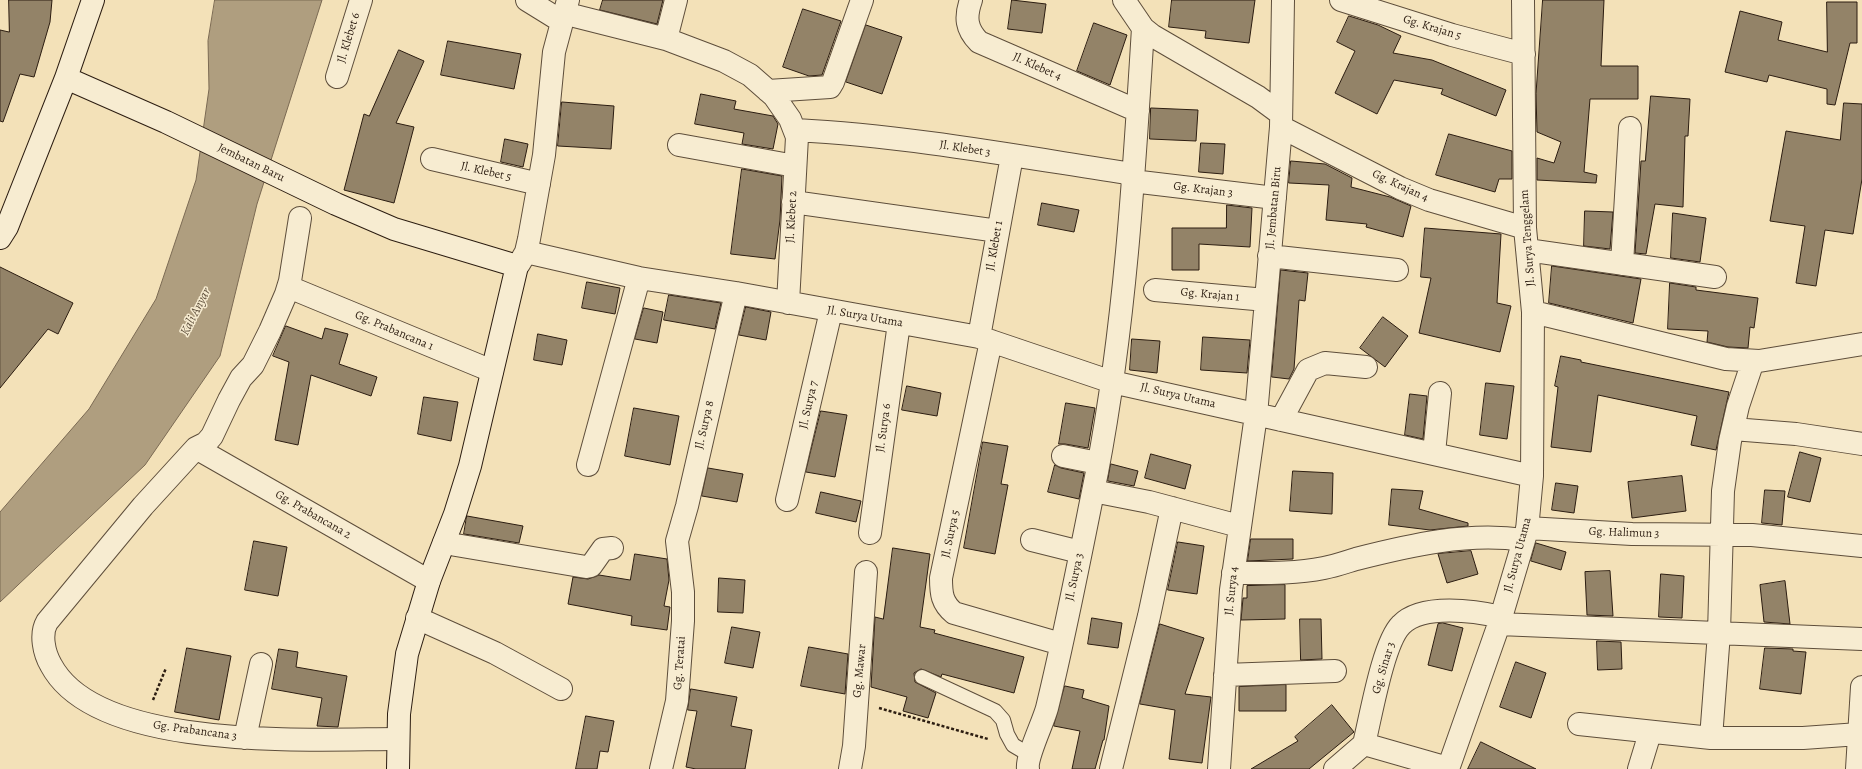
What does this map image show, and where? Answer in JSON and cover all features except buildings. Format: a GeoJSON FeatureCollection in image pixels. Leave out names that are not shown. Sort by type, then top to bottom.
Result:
{"type":"FeatureCollection","features":[{"type":"Feature","properties":{"kind":"street"},"geometry":{"type":"LineString","coordinates":[[2,228],[66,78],[93,0]]}},
{"type":"Feature","properties":{"kind":"street","name":"Jl. Klebet 6"},"geometry":{"type":"LineString","coordinates":[[337,77],[361,0]]}},
{"type":"Feature","properties":{"kind":"street"},"geometry":{"type":"LineString","coordinates":[[527,0],[666,39],[724,61],[750,76],[768,91],[783,108],[796,130]]}},
{"type":"Feature","properties":{"kind":"street"},"geometry":{"type":"LineString","coordinates":[[666,39],[676,0]]}},
{"type":"Feature","properties":{"kind":"street"},"geometry":{"type":"LineString","coordinates":[[768,91],[830,87],[862,0]]}},
{"type":"Feature","properties":{"kind":"street","name":"Jl. Klebet 4"},"geometry":{"type":"LineString","coordinates":[[970,0],[966,16],[967,22],[973,36],[979,42],[1138,111]]}},
{"type":"Feature","properties":{"kind":"street"},"geometry":{"type":"LineString","coordinates":[[1124,0],[1143,28]]}},
{"type":"Feature","properties":{"kind":"street","name":"Jl. Jembatan Biru"},"geometry":{"type":"LineString","coordinates":[[1256,415],[1281,120],[1283,0]]}},
{"type":"Feature","properties":{"kind":"street","name":"Gg. Krajan 5"},"geometry":{"type":"LineString","coordinates":[[1341,0],[1452,35],[1524,54]]}},
{"type":"Feature","properties":{"kind":"street","name":"Jl. Surya Tenggelam"},"geometry":{"type":"LineString","coordinates":[[1523,0],[1526,228],[1533,312],[1532,476]]}},
{"type":"Feature","properties":{"kind":"street"},"geometry":{"type":"LineString","coordinates":[[398,769],[397,739],[407,654],[429,582],[470,466],[492,371],[522,259],[539,184],[547,131],[554,52],[564,11]]}},
{"type":"Feature","properties":{"kind":"street","name":"Jl. Surya 3"},"geometry":{"type":"LineString","coordinates":[[1024,765],[1044,718],[1080,552],[1098,463],[1112,382],[1123,288],[1138,111],[1143,28]]}},
{"type":"Feature","properties":{"kind":"street","name":"Gg. Krajan 4"},"geometry":{"type":"LineString","coordinates":[[1143,28],[1188,57],[1258,97],[1281,120],[1400,188],[1428,200],[1526,228]]}},
{"type":"Feature","properties":{"kind":"street","name":"Jembatan Baru"},"geometry":{"type":"LineString","coordinates":[[66,78],[166,122],[336,204],[394,229],[522,259]]}},
{"type":"Feature","properties":{"kind":"street"},"geometry":{"type":"LineString","coordinates":[[1622,264],[1630,128]]}},
{"type":"Feature","properties":{"kind":"street","name":"Jl. Klebet 3"},"geometry":{"type":"LineString","coordinates":[[796,130],[845,133],[1012,156],[1132,178]]}},
{"type":"Feature","properties":{"kind":"street","name":"Jl. Klebet 2"},"geometry":{"type":"LineString","coordinates":[[788,303],[796,130]]}},
{"type":"Feature","properties":{"kind":"street"},"geometry":{"type":"LineString","coordinates":[[679,145],[795,166]]}},
{"type":"Feature","properties":{"kind":"street","name":"Jl. Klebet 1"},"geometry":{"type":"LineString","coordinates":[[985,339],[998,231],[1012,156]]}},
{"type":"Feature","properties":{"kind":"street","name":"Jl. Klebet 5"},"geometry":{"type":"LineString","coordinates":[[432,159],[539,184]]}},
{"type":"Feature","properties":{"kind":"street","name":"Gg. Krajan 3"},"geometry":{"type":"LineString","coordinates":[[1132,178],[1275,198]]}},
{"type":"Feature","properties":{"kind":"street"},"geometry":{"type":"LineString","coordinates":[[793,202],[998,231]]}},
{"type":"Feature","properties":{"kind":"street"},"geometry":{"type":"LineString","coordinates":[[196,448],[206,443],[212,436],[241,378],[253,365],[270,331],[288,287],[300,218]]}},
{"type":"Feature","properties":{"kind":"street"},"geometry":{"type":"LineString","coordinates":[[1527,250],[1715,277]]}},
{"type":"Feature","properties":{"kind":"street"},"geometry":{"type":"LineString","coordinates":[[1270,256],[1397,270]]}},
{"type":"Feature","properties":{"kind":"street","name":"Jl. Surya Utama"},"geometry":{"type":"LineString","coordinates":[[522,259],[736,294],[985,339],[1112,382],[1196,399],[1256,415],[1434,453],[1532,476],[1526,534],[1500,620],[1448,768]]}},
{"type":"Feature","properties":{"kind":"street"},"geometry":{"type":"LineString","coordinates":[[588,465],[639,278]]}},
{"type":"Feature","properties":{"kind":"street","name":"Gg. Prabancana 1"},"geometry":{"type":"LineString","coordinates":[[296,290],[492,371]]}},
{"type":"Feature","properties":{"kind":"street","name":"Gg. Krajan 1"},"geometry":{"type":"LineString","coordinates":[[1155,290],[1266,300]]}},
{"type":"Feature","properties":{"kind":"street","name":"Jl. Surya 8"},"geometry":{"type":"LineString","coordinates":[[678,556],[678,531],[687,506],[736,294]]}},
{"type":"Feature","properties":{"kind":"street","name":"Jl. Surya 7"},"geometry":{"type":"LineString","coordinates":[[787,500],[831,311]]}},
{"type":"Feature","properties":{"kind":"street"},"geometry":{"type":"LineString","coordinates":[[1533,312],[1726,359],[1753,361],[1787,358],[1828,349],[1862,344]]}},
{"type":"Feature","properties":{"kind":"street","name":"Jl. Surya 6"},"geometry":{"type":"LineString","coordinates":[[870,534],[899,323]]}},
{"type":"Feature","properties":{"kind":"street","name":"Jl. Surya 5"},"geometry":{"type":"LineString","coordinates":[[985,339],[941,578],[941,595],[947,606],[954,613],[1061,644]]}},
{"type":"Feature","properties":{"kind":"street"},"geometry":{"type":"LineString","coordinates":[[1711,738],[1719,633],[1723,491],[1738,406],[1753,361]]}},
{"type":"Feature","properties":{"kind":"street"},"geometry":{"type":"LineString","coordinates":[[1281,420],[1308,370],[1325,363],[1366,367]]}},
{"type":"Feature","properties":{"kind":"street"},"geometry":{"type":"LineString","coordinates":[[1434,453],[1440,393]]}},
{"type":"Feature","properties":{"kind":"street","name":"Jl. Surya 4"},"geometry":{"type":"LineString","coordinates":[[1219,769],[1233,573],[1256,415]]}},
{"type":"Feature","properties":{"kind":"street"},"geometry":{"type":"LineString","coordinates":[[1733,429],[1796,434],[1862,444]]}},
{"type":"Feature","properties":{"kind":"street","name":"Gg. Prabancana 2"},"geometry":{"type":"LineString","coordinates":[[196,448],[429,582]]}},
{"type":"Feature","properties":{"kind":"street","name":"Gg. Prabancana 3"},"geometry":{"type":"LineString","coordinates":[[196,448],[143,506],[47,622],[44,629],[48,660],[57,676],[67,686],[86,700],[106,712],[143,724],[223,737],[397,739]]}},
{"type":"Feature","properties":{"kind":"street"},"geometry":{"type":"LineString","coordinates":[[1063,456],[1098,463]]}},
{"type":"Feature","properties":{"kind":"street"},"geometry":{"type":"LineString","coordinates":[[1098,492],[1172,508],[1239,526]]}},
{"type":"Feature","properties":{"kind":"street"},"geometry":{"type":"LineString","coordinates":[[1110,769],[1148,616],[1172,508]]}},
{"type":"Feature","properties":{"kind":"street","name":"Gg. Halimun 3"},"geometry":{"type":"LineString","coordinates":[[1233,573],[1295,572],[1324,568],[1370,556],[1453,539],[1526,534],[1721,534],[1773,536],[1862,546]]}},
{"type":"Feature","properties":{"kind":"street"},"geometry":{"type":"LineString","coordinates":[[1032,540],[1080,552]]}},
{"type":"Feature","properties":{"kind":"street"},"geometry":{"type":"LineString","coordinates":[[444,542],[586,567],[591,566],[603,549],[612,548]]}},
{"type":"Feature","properties":{"kind":"street","name":"Gg. Teratai"},"geometry":{"type":"LineString","coordinates":[[661,769],[676,711],[681,658],[683,592],[678,556]]}},
{"type":"Feature","properties":{"kind":"street","name":"Gg. Mawar"},"geometry":{"type":"LineString","coordinates":[[850,769],[854,746],[866,572]]}},
{"type":"Feature","properties":{"kind":"street","name":"Gg. Sinar 3"},"geometry":{"type":"LineString","coordinates":[[1364,744],[1386,656],[1393,637],[1401,624],[1420,615],[1450,610],[1479,612],[1500,620],[1719,633],[1862,639]]}},
{"type":"Feature","properties":{"kind":"street"},"geometry":{"type":"LineString","coordinates":[[417,618],[495,653],[561,688]]}},
{"type":"Feature","properties":{"kind":"street"},"geometry":{"type":"LineString","coordinates":[[245,738],[261,664]]}},
{"type":"Feature","properties":{"kind":"street"},"geometry":{"type":"LineString","coordinates":[[1225,675],[1335,671]]}},
{"type":"Feature","properties":{"kind":"street"},"geometry":{"type":"LineString","coordinates":[[1859,763],[1862,687]]}},
{"type":"Feature","properties":{"kind":"street"},"geometry":{"type":"LineString","coordinates":[[1579,724],[1650,733],[1711,738],[1804,738],[1859,734]]}},
{"type":"Feature","properties":{"kind":"street"},"geometry":{"type":"LineString","coordinates":[[1639,769],[1650,733]]}},
{"type":"Feature","properties":{"kind":"street"},"geometry":{"type":"LineString","coordinates":[[1335,769],[1364,744],[1448,768]]}},
{"type":"Feature","properties":{"kind":"lane"},"geometry":{"type":"LineString","coordinates":[[922,678],[995,710],[1003,720],[1007,734],[1024,765]]}},
{"type":"Feature","properties":{"kind":"path"},"geometry":{"type":"LineString","coordinates":[[143,724],[166,668]]}},
{"type":"Feature","properties":{"kind":"path"},"geometry":{"type":"LineString","coordinates":[[857,702],[992,740]]}},
{"type":"Feature","properties":{"kind":"water","name":"Kali Anyar"},"geometry":{"type":"Polygon","coordinates":[[[215,0],[322,0],[257,204],[220,356],[145,465],[0,602],[0,512],[89,409],[156,299],[196,180],[209,89],[208,41],[215,0]]]}}]}
